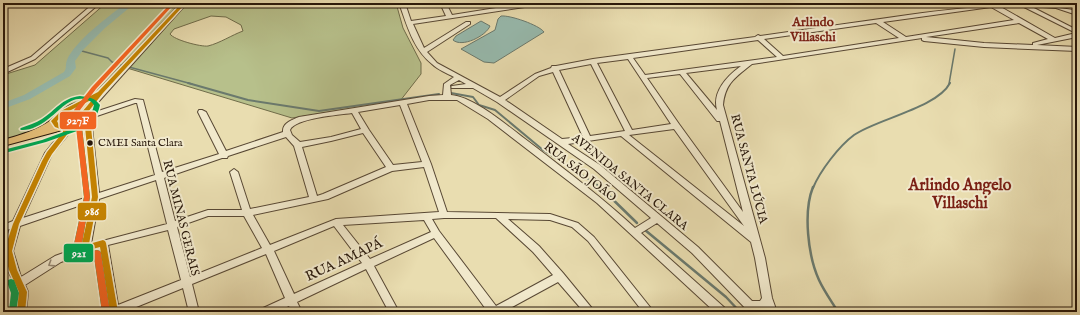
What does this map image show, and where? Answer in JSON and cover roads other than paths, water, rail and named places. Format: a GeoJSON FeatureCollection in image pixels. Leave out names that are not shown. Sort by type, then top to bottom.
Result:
{"type":"FeatureCollection","features":[{"type":"Feature","properties":{"kind":"main road"},"geometry":{"type":"LineString","coordinates":[[3,143],[57,124],[77,120],[87,112],[82,106],[71,107],[63,112],[57,124]]}},
{"type":"Feature","properties":{"kind":"street"},"geometry":{"type":"LineString","coordinates":[[3,72],[33,58],[97,3]]}},
{"type":"Feature","properties":{"kind":"street"},"geometry":{"type":"LineString","coordinates":[[86,244],[95,197],[87,112],[100,94],[184,3]]}},
{"type":"Feature","properties":{"kind":"street"},"geometry":{"type":"LineString","coordinates":[[402,3],[423,52],[468,23]]}},
{"type":"Feature","properties":{"kind":"street"},"geometry":{"type":"LineString","coordinates":[[443,3],[450,17]]}},
{"type":"Feature","properties":{"kind":"street"},"geometry":{"type":"LineString","coordinates":[[410,23],[513,5],[538,3]]}},
{"type":"Feature","properties":{"kind":"street"},"geometry":{"type":"LineString","coordinates":[[1020,4],[1077,34]]}},
{"type":"Feature","properties":{"kind":"street"},"geometry":{"type":"LineString","coordinates":[[991,5],[1054,40]]}},
{"type":"Feature","properties":{"kind":"street"},"geometry":{"type":"LineString","coordinates":[[500,100],[538,75],[554,68],[592,61],[991,5],[1049,5],[1077,13]]}},
{"type":"Feature","properties":{"kind":"street"},"geometry":{"type":"LineString","coordinates":[[877,21],[905,39]]}},
{"type":"Feature","properties":{"kind":"street"},"geometry":{"type":"LineString","coordinates":[[643,76],[756,62],[1020,21]]}},
{"type":"Feature","properties":{"kind":"street"},"geometry":{"type":"LineString","coordinates":[[1015,47],[1077,34]]}},
{"type":"Feature","properties":{"kind":"street"},"geometry":{"type":"LineString","coordinates":[[758,38],[781,57]]}},
{"type":"Feature","properties":{"kind":"street"},"geometry":{"type":"LineString","coordinates":[[914,38],[1015,47],[1077,49]]}},
{"type":"Feature","properties":{"kind":"street"},"geometry":{"type":"LineString","coordinates":[[1044,42],[1051,48]]}},
{"type":"Feature","properties":{"kind":"street","name":"AVENIDA SANTA CLARA"},"geometry":{"type":"LineString","coordinates":[[423,52],[435,64],[472,86],[500,100],[596,167],[695,250],[753,309]]}},
{"type":"Feature","properties":{"kind":"street"},"geometry":{"type":"LineString","coordinates":[[629,56],[676,126],[752,231]]}},
{"type":"Feature","properties":{"kind":"street"},"geometry":{"type":"LineString","coordinates":[[592,61],[627,134],[755,240]]}},
{"type":"Feature","properties":{"kind":"street","name":"RUA SANTA LÚCIA"},"geometry":{"type":"LineString","coordinates":[[756,62],[736,72],[721,92],[719,106],[760,258],[767,298],[772,312]]}},
{"type":"Feature","properties":{"kind":"street"},"geometry":{"type":"LineString","coordinates":[[554,68],[588,140]]}},
{"type":"Feature","properties":{"kind":"street"},"geometry":{"type":"LineString","coordinates":[[445,70],[449,89]]}},
{"type":"Feature","properties":{"kind":"street"},"geometry":{"type":"LineString","coordinates":[[681,72],[723,123]]}},
{"type":"Feature","properties":{"kind":"street"},"geometry":{"type":"LineString","coordinates":[[449,89],[460,79]]}},
{"type":"Feature","properties":{"kind":"street"},"geometry":{"type":"LineString","coordinates":[[449,89],[472,86]]}},
{"type":"Feature","properties":{"kind":"street","name":"RUA SÃO JOÃO"},"geometry":{"type":"LineString","coordinates":[[286,134],[285,130],[287,126],[296,121],[402,103],[449,89],[459,98],[491,117],[580,185],[636,232],[722,312]]}},
{"type":"Feature","properties":{"kind":"street"},"geometry":{"type":"LineString","coordinates":[[71,107],[100,94]]}},
{"type":"Feature","properties":{"kind":"street","name":"RUA MINAS GERAIS"},"geometry":{"type":"LineString","coordinates":[[87,112],[140,102],[185,283],[194,312]]}},
{"type":"Feature","properties":{"kind":"street"},"geometry":{"type":"LineString","coordinates":[[402,103],[427,164],[444,215]]}},
{"type":"Feature","properties":{"kind":"street"},"geometry":{"type":"LineString","coordinates":[[354,111],[391,168]]}},
{"type":"Feature","properties":{"kind":"street"},"geometry":{"type":"LineString","coordinates":[[202,112],[224,156]]}},
{"type":"Feature","properties":{"kind":"street"},"geometry":{"type":"LineString","coordinates":[[22,312],[23,292],[13,270],[8,251],[16,224],[49,153],[66,132],[66,129],[57,124]]}},
{"type":"Feature","properties":{"kind":"street"},"geometry":{"type":"LineString","coordinates":[[562,142],[588,140],[676,126]]}},
{"type":"Feature","properties":{"kind":"street"},"geometry":{"type":"LineString","coordinates":[[298,145],[331,139],[365,130]]}},
{"type":"Feature","properties":{"kind":"street"},"geometry":{"type":"LineString","coordinates":[[3,228],[224,156],[286,134],[298,145],[314,200]]}},
{"type":"Feature","properties":{"kind":"street"},"geometry":{"type":"LineString","coordinates":[[19,281],[86,244],[103,243],[171,226],[208,213],[248,213],[314,200],[343,191],[391,168],[427,164]]}},
{"type":"Feature","properties":{"kind":"street"},"geometry":{"type":"LineString","coordinates":[[234,172],[248,213],[268,249],[297,312]]}},
{"type":"Feature","properties":{"kind":"street"},"geometry":{"type":"LineString","coordinates":[[722,212],[747,208]]}},
{"type":"Feature","properties":{"kind":"street"},"geometry":{"type":"LineString","coordinates":[[103,243],[113,312],[336,222],[444,215],[550,217],[575,225],[591,239],[649,312]]}},
{"type":"Feature","properties":{"kind":"street"},"geometry":{"type":"LineString","coordinates":[[498,215],[536,249],[590,312]]}},
{"type":"Feature","properties":{"kind":"street"},"geometry":{"type":"LineString","coordinates":[[426,216],[436,233],[494,312],[560,276]]}},
{"type":"Feature","properties":{"kind":"street"},"geometry":{"type":"LineString","coordinates":[[636,232],[658,218]]}},
{"type":"Feature","properties":{"kind":"street"},"geometry":{"type":"LineString","coordinates":[[336,222],[369,265],[394,312]]}},
{"type":"Feature","properties":{"kind":"street","name":"RUA AMAPÁ"},"geometry":{"type":"LineString","coordinates":[[265,312],[436,233]]}},
{"type":"Feature","properties":{"kind":"street"},"geometry":{"type":"LineString","coordinates":[[753,309],[763,305],[767,298]]}},
{"type":"Feature","properties":{"kind":"water"},"geometry":{"type":"Polygon","coordinates":[[[501,16],[524,21],[536,26],[544,32],[494,63],[484,62],[461,49],[495,30],[498,19],[501,16]]]}},
{"type":"Feature","properties":{"kind":"water"},"geometry":{"type":"Polygon","coordinates":[[[481,21],[490,26],[484,34],[468,42],[462,43],[453,40],[456,36],[481,21]]]}},
{"type":"Feature","properties":{"kind":"waterway"},"geometry":{"type":"LineString","coordinates":[[3,106],[27,97],[67,74],[71,68],[71,61],[80,48],[102,26],[131,3]]}},
{"type":"Feature","properties":{"kind":"waterway"},"geometry":{"type":"LineString","coordinates":[[949,84],[955,49]]}},
{"type":"Feature","properties":{"kind":"waterway"},"geometry":{"type":"LineString","coordinates":[[78,50],[108,58],[112,62],[124,66]]}},
{"type":"Feature","properties":{"kind":"waterway"},"geometry":{"type":"LineString","coordinates":[[129,67],[192,84]]}},
{"type":"Feature","properties":{"kind":"waterway"},"geometry":{"type":"LineString","coordinates":[[188,83],[248,100],[319,111],[439,94]]}},
{"type":"Feature","properties":{"kind":"waterway"},"geometry":{"type":"LineString","coordinates":[[813,188],[830,159],[854,135],[864,129],[920,106],[933,99],[943,92],[950,83]]}},
{"type":"Feature","properties":{"kind":"waterway"},"geometry":{"type":"LineString","coordinates":[[451,93],[473,97],[479,105],[495,110],[543,150],[602,188]]}},
{"type":"Feature","properties":{"kind":"waterway"},"geometry":{"type":"LineString","coordinates":[[600,187],[637,223]]}},
{"type":"Feature","properties":{"kind":"waterway"},"geometry":{"type":"LineString","coordinates":[[813,187],[808,209],[808,234],[812,259],[821,284],[838,312]]}},
{"type":"Feature","properties":{"kind":"waterway"},"geometry":{"type":"LineString","coordinates":[[645,230],[726,297],[740,312]]}},
{"type":"Feature","properties":{"kind":"place","name":"CMEI Santa Clara"},"geometry":{"type":"Point","coordinates":[90,143]}},
{"type":"Feature","properties":{"kind":"district","name":"Arlindo Villaschi"},"geometry":{"type":"Point","coordinates":[813,30]}},
{"type":"Feature","properties":{"kind":"district","name":"Arlindo Angelo Villaschi"},"geometry":{"type":"Point","coordinates":[960,195]}}]}
